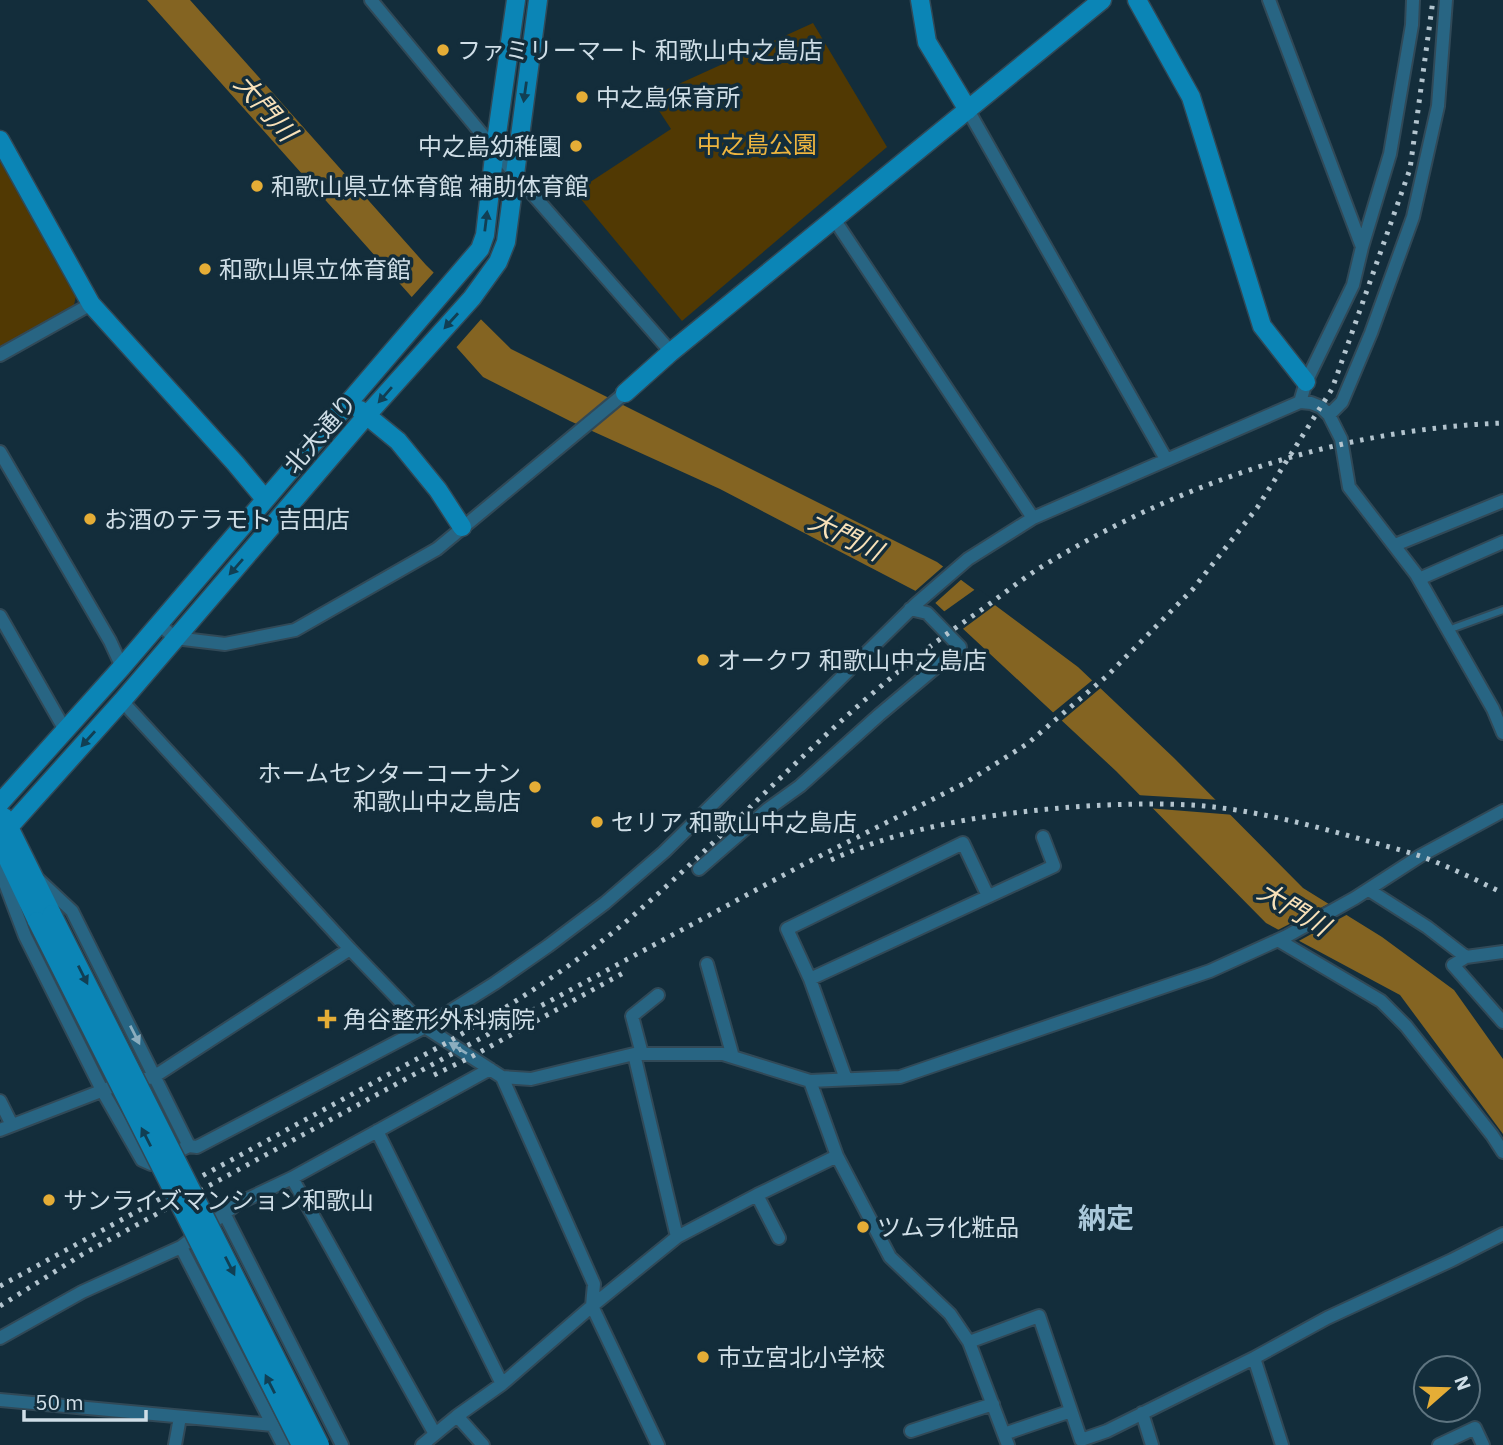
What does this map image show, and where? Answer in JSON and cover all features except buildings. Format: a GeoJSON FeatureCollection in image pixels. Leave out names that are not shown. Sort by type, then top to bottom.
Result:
{"type":"FeatureCollection","features":[{"type":"Feature","properties":{"kind":"street"},"geometry":{"type":"LineString","coordinates":[[371,0],[514,173],[671,352]]}},
{"type":"Feature","properties":{"kind":"street","name":"北大通り"},"geometry":{"type":"LineString","coordinates":[[0,803],[122,667],[480,249],[485,235],[516,0]]}},
{"type":"Feature","properties":{"kind":"street","name":"北大通り"},"geometry":{"type":"LineString","coordinates":[[2,836],[472,298],[498,262],[506,242],[538,0]]}},
{"type":"Feature","properties":{"kind":"street"},"geometry":{"type":"LineString","coordinates":[[920,0],[927,42],[1166,459]]}},
{"type":"Feature","properties":{"kind":"street"},"geometry":{"type":"LineString","coordinates":[[159,624],[175,638],[225,644],[295,631],[437,549],[671,352],[1102,0]]}},
{"type":"Feature","properties":{"kind":"street"},"geometry":{"type":"LineString","coordinates":[[1137,0],[1191,97],[1262,326],[1306,382]]}},
{"type":"Feature","properties":{"kind":"street"},"geometry":{"type":"LineString","coordinates":[[1269,0],[1362,247]]}},
{"type":"Feature","properties":{"kind":"street"},"geometry":{"type":"LineString","coordinates":[[1300,401],[1306,382],[1353,285],[1390,154],[1412,25],[1413,0]]}},
{"type":"Feature","properties":{"kind":"street"},"geometry":{"type":"LineString","coordinates":[[1329,415],[1342,402],[1371,333],[1413,218],[1438,106],[1446,0]]}},
{"type":"Feature","properties":{"kind":"street"},"geometry":{"type":"LineString","coordinates":[[0,140],[91,303],[265,499]]}},
{"type":"Feature","properties":{"kind":"street"},"geometry":{"type":"LineString","coordinates":[[834,219],[1033,518]]}},
{"type":"Feature","properties":{"kind":"street"},"geometry":{"type":"LineString","coordinates":[[0,355],[91,303]]}},
{"type":"Feature","properties":{"kind":"street"},"geometry":{"type":"LineString","coordinates":[[350,401],[398,441],[438,490],[462,527]]}},
{"type":"Feature","properties":{"kind":"street"},"geometry":{"type":"LineString","coordinates":[[0,870],[25,936],[102,1090],[142,1160],[151,1164],[189,1146],[197,1147],[425,1027],[548,946],[605,903],[664,852],[913,606],[968,559],[1033,518],[1300,401],[1321,407],[1329,415],[1341,439],[1349,487],[1419,579],[1448,630],[1498,707],[1503,733]]}},
{"type":"Feature","properties":{"kind":"street"},"geometry":{"type":"LineString","coordinates":[[0,452],[110,641],[122,667]]}},
{"type":"Feature","properties":{"kind":"street"},"geometry":{"type":"LineString","coordinates":[[1395,545],[1503,501]]}},
{"type":"Feature","properties":{"kind":"street"},"geometry":{"type":"LineString","coordinates":[[1419,579],[1503,542]]}},
{"type":"Feature","properties":{"kind":"street"},"geometry":{"type":"LineString","coordinates":[[699,869],[768,808],[800,786],[960,647],[927,613],[913,606]]}},
{"type":"Feature","properties":{"kind":"street"},"geometry":{"type":"LineString","coordinates":[[0,616],[65,730]]}},
{"type":"Feature","properties":{"kind":"street"},"geometry":{"type":"LineString","coordinates":[[122,701],[425,1027],[502,1077],[531,1079],[638,1054],[723,1054],[810,1081],[900,1077],[1210,971],[1283,938],[1355,898],[1420,856],[1503,811]]}},
{"type":"Feature","properties":{"kind":"street"},"geometry":{"type":"LineString","coordinates":[[2,836],[34,876],[72,911],[189,1146]]}},
{"type":"Feature","properties":{"kind":"street"},"geometry":{"type":"LineString","coordinates":[[2,836],[320,1445]]}},
{"type":"Feature","properties":{"kind":"street"},"geometry":{"type":"LineString","coordinates":[[810,979],[1054,866],[1043,837]]}},
{"type":"Feature","properties":{"kind":"street"},"geometry":{"type":"LineString","coordinates":[[846,1079],[810,979],[787,929],[963,843],[988,897]]}},
{"type":"Feature","properties":{"kind":"street"},"geometry":{"type":"LineString","coordinates":[[34,876],[45,918],[301,1445]]}},
{"type":"Feature","properties":{"kind":"street"},"geometry":{"type":"LineString","coordinates":[[1368,890],[1427,927],[1466,957]]}},
{"type":"Feature","properties":{"kind":"street"},"geometry":{"type":"LineString","coordinates":[[1283,938],[1381,1001],[1406,1026],[1503,1152]]}},
{"type":"Feature","properties":{"kind":"street"},"geometry":{"type":"LineString","coordinates":[[0,1101],[6,1128],[102,1090],[155,1076],[350,949]]}},
{"type":"Feature","properties":{"kind":"street"},"geometry":{"type":"LineString","coordinates":[[1503,953],[1466,957],[1453,965],[1503,1022]]}},
{"type":"Feature","properties":{"kind":"street"},"geometry":{"type":"LineString","coordinates":[[712,968],[733,1057]]}},
{"type":"Feature","properties":{"kind":"street"},"geometry":{"type":"LineString","coordinates":[[659,995],[632,1016],[677,1237]]}},
{"type":"Feature","properties":{"kind":"street"},"geometry":{"type":"LineString","coordinates":[[0,1338],[82,1292],[181,1247],[237,1204],[292,1178],[490,1069]]}},
{"type":"Feature","properties":{"kind":"street"},"geometry":{"type":"LineString","coordinates":[[502,1077],[594,1284],[592,1306],[655,1444]]}},
{"type":"Feature","properties":{"kind":"street"},"geometry":{"type":"LineString","coordinates":[[810,1081],[837,1156],[890,1257],[950,1314],[969,1342],[1006,1440],[1071,1411]]}},
{"type":"Feature","properties":{"kind":"street"},"geometry":{"type":"LineString","coordinates":[[377,1131],[502,1384]]}},
{"type":"Feature","properties":{"kind":"street"},"geometry":{"type":"LineString","coordinates":[[422,1445],[502,1384],[677,1237],[837,1156]]}},
{"type":"Feature","properties":{"kind":"street"},"geometry":{"type":"LineString","coordinates":[[292,1178],[435,1434]]}},
{"type":"Feature","properties":{"kind":"street"},"geometry":{"type":"LineString","coordinates":[[757,1195],[779,1238]]}},
{"type":"Feature","properties":{"kind":"street"},"geometry":{"type":"LineString","coordinates":[[225,1215],[342,1445]]}},
{"type":"Feature","properties":{"kind":"street"},"geometry":{"type":"LineString","coordinates":[[969,1342],[1039,1316],[1082,1440],[1107,1431],[1328,1318],[1503,1234]]}},
{"type":"Feature","properties":{"kind":"street"},"geometry":{"type":"LineString","coordinates":[[181,1247],[283,1445]]}},
{"type":"Feature","properties":{"kind":"street"},"geometry":{"type":"LineString","coordinates":[[1254,1358],[1282,1445]]}},
{"type":"Feature","properties":{"kind":"street"},"geometry":{"type":"LineString","coordinates":[[0,1400],[273,1426]]}},
{"type":"Feature","properties":{"kind":"street"},"geometry":{"type":"LineString","coordinates":[[911,1431],[993,1404]]}},
{"type":"Feature","properties":{"kind":"street"},"geometry":{"type":"LineString","coordinates":[[1142,1413],[1153,1445]]}},
{"type":"Feature","properties":{"kind":"street"},"geometry":{"type":"LineString","coordinates":[[457,1416],[483,1445]]}},
{"type":"Feature","properties":{"kind":"street"},"geometry":{"type":"LineString","coordinates":[[174,1445],[180,1418]]}},
{"type":"Feature","properties":{"kind":"street"},"geometry":{"type":"LineString","coordinates":[[1439,1445],[1475,1428],[1483,1445]]}},
{"type":"Feature","properties":{"kind":"lane"},"geometry":{"type":"LineString","coordinates":[[1448,630],[1503,610]]}},
{"type":"Feature","properties":{"kind":"green space","name":"中之島公園"},"geometry":{"type":"Polygon","coordinates":[[[813,23],[887,147],[682,321],[575,192],[671,129],[650,97],[813,23]]]}},
{"type":"Feature","properties":{"kind":"green space"},"geometry":{"type":"Polygon","coordinates":[[[0,161],[76,296],[74,305],[0,347],[0,161]]]}},
{"type":"Feature","properties":{"kind":"water","name":"大門川"},"geometry":{"type":"Polygon","coordinates":[[[147,0],[190,0],[426,265],[511,349],[937,562],[1078,667],[1174,758],[1303,888],[1382,937],[1454,990],[1503,1059],[1503,1134],[1400,995],[1266,923],[1116,771],[931,599],[720,489],[570,421],[483,377],[147,0]]]}},
{"type":"Feature","properties":{"kind":"pier"},"geometry":{"type":"Polygon","coordinates":[[[436,270],[483,317],[454,350],[410,299],[436,270]]]}},
{"type":"Feature","properties":{"kind":"pier"},"geometry":{"type":"Polygon","coordinates":[[[946,564],[963,578],[933,605],[913,593],[946,564]]]}},
{"type":"Feature","properties":{"kind":"pier"},"geometry":{"type":"Polygon","coordinates":[[[977,588],[998,603],[960,631],[942,613],[977,588]]]}},
{"type":"Feature","properties":{"kind":"pier"},"geometry":{"type":"Polygon","coordinates":[[[1095,678],[1103,686],[1059,723],[1050,715],[1095,678]]]}},
{"type":"Feature","properties":{"kind":"pier"},"geometry":{"type":"Polygon","coordinates":[[[1136,795],[1221,800],[1235,815],[1147,808],[1136,795]]]}},
{"type":"Feature","properties":{"kind":"pier"},"geometry":{"type":"Polygon","coordinates":[[[1332,902],[1350,913],[1295,943],[1274,932],[1332,902]]]}},
{"type":"Feature","properties":{"kind":"railway"},"geometry":{"type":"LineString","coordinates":[[0,1306],[83,1254],[496,1030],[806,863],[965,783],[1027,744],[1108,675],[1193,589],[1257,508],[1332,389],[1410,169],[1433,0]]}},
{"type":"Feature","properties":{"kind":"railway"},"geometry":{"type":"LineString","coordinates":[[0,1286],[448,1042],[567,966],[635,914],[872,694],[936,642],[1051,561],[1157,506],[1268,464],[1384,436],[1444,427],[1503,423]]}},
{"type":"Feature","properties":{"kind":"railway"},"geometry":{"type":"LineString","coordinates":[[831,860],[895,837],[983,817],[1098,805],[1192,805],[1278,818],[1399,850],[1441,864],[1503,893]]}},
{"type":"Feature","properties":{"kind":"railway"},"geometry":{"type":"LineString","coordinates":[[434,1075],[625,972]]}},
{"type":"Feature","properties":{"kind":"place","name":"ファミリーマート 和歌山中之島店"},"geometry":{"type":"Point","coordinates":[443,50]}},
{"type":"Feature","properties":{"kind":"place","name":"中之島保育所"},"geometry":{"type":"Point","coordinates":[582,97]}},
{"type":"Feature","properties":{"kind":"place","name":"中之島幼稚園"},"geometry":{"type":"Point","coordinates":[576,146]}},
{"type":"Feature","properties":{"kind":"place","name":"和歌山県立体育館 補助体育館"},"geometry":{"type":"Point","coordinates":[257,186]}},
{"type":"Feature","properties":{"kind":"place","name":"和歌山県立体育館"},"geometry":{"type":"Point","coordinates":[205,269]}},
{"type":"Feature","properties":{"kind":"place","name":"お酒のテラモト 吉田店"},"geometry":{"type":"Point","coordinates":[90,519]}},
{"type":"Feature","properties":{"kind":"place","name":"オークワ 和歌山中之島店"},"geometry":{"type":"Point","coordinates":[703,660]}},
{"type":"Feature","properties":{"kind":"place","name":"ホームセンターコーナン 和歌山中之島店"},"geometry":{"type":"Point","coordinates":[535,787]}},
{"type":"Feature","properties":{"kind":"place","name":"セリア 和歌山中之島店"},"geometry":{"type":"Point","coordinates":[597,822]}},
{"type":"Feature","properties":{"kind":"place","name":"角谷整形外科病院"},"geometry":{"type":"Point","coordinates":[327,1019]}},
{"type":"Feature","properties":{"kind":"place","name":"サンライズマンション和歌山"},"geometry":{"type":"Point","coordinates":[49,1200]}},
{"type":"Feature","properties":{"kind":"place","name":"ツムラ化粧品"},"geometry":{"type":"Point","coordinates":[863,1227]}},
{"type":"Feature","properties":{"kind":"place","name":"市立宮北小学校"},"geometry":{"type":"Point","coordinates":[703,1357]}},
{"type":"Feature","properties":{"kind":"district","name":"納定"},"geometry":{"type":"Point","coordinates":[1106,1217]}}]}
